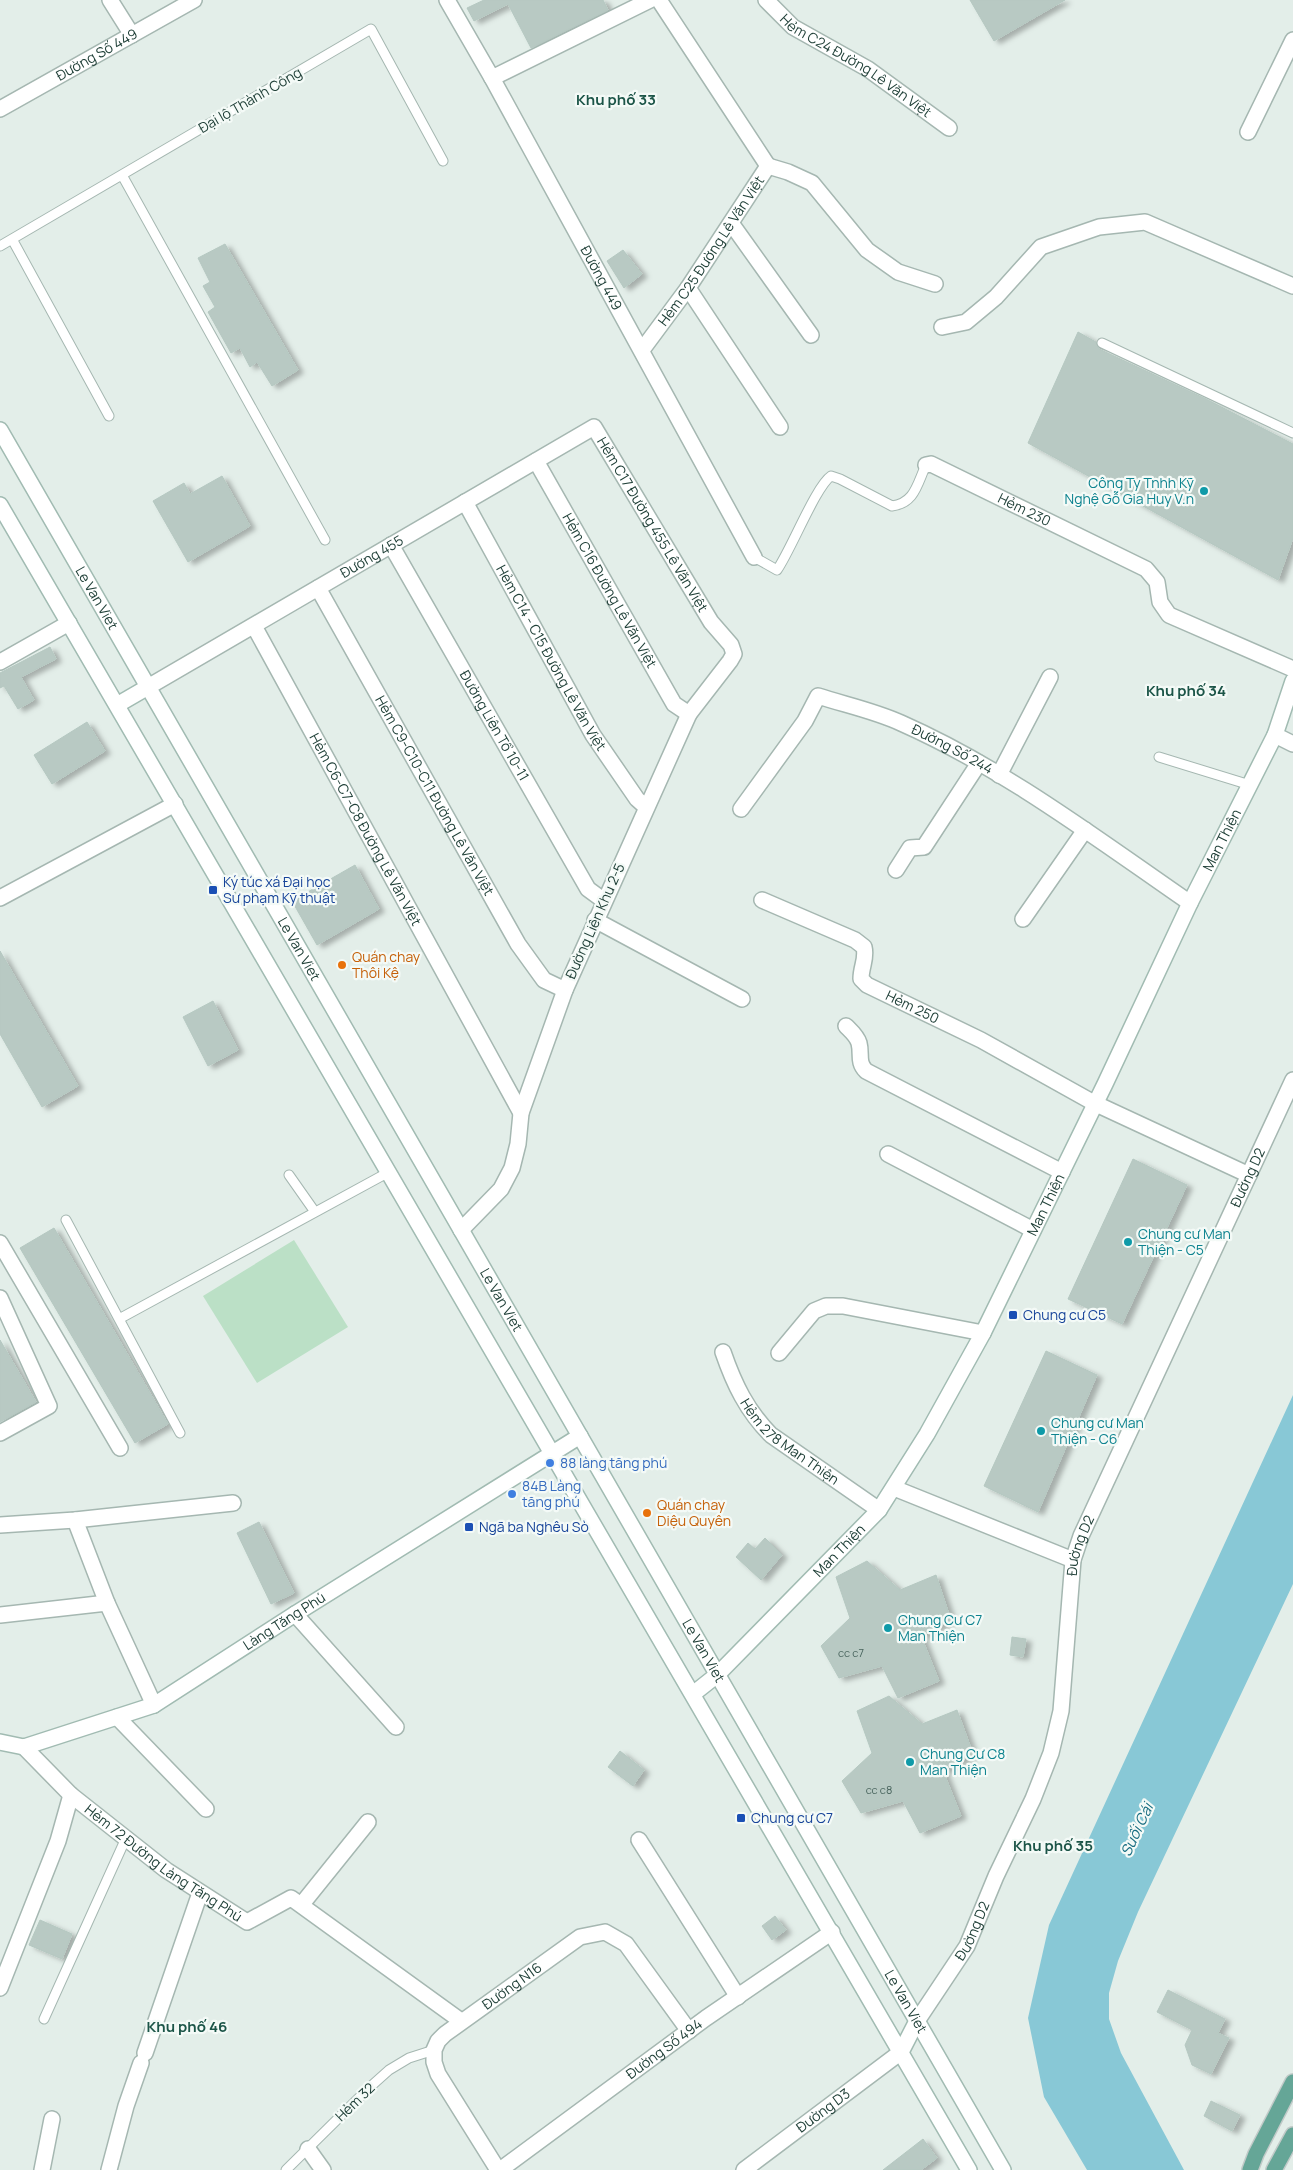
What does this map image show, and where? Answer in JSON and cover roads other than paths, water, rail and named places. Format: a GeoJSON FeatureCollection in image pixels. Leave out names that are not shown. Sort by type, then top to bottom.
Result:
{"type":"FeatureCollection","features":[{"type":"Feature","properties":{"kind":"main road"},"geometry":{"type":"LineString","coordinates":[[1250,2170],[1256,2154],[1293,2082]]}},
{"type":"Feature","properties":{"kind":"main road"},"geometry":{"type":"LineString","coordinates":[[1274,2170],[1293,2135]]}},
{"type":"Feature","properties":{"kind":"street"},"geometry":{"type":"LineString","coordinates":[[110,0],[132,35]]}},
{"type":"Feature","properties":{"kind":"street","name":"Đường Số 449"},"geometry":{"type":"LineString","coordinates":[[0,109],[194,0]]}},
{"type":"Feature","properties":{"kind":"street","name":"Đường 449"},"geometry":{"type":"LineString","coordinates":[[447,0],[642,350],[754,557]]}},
{"type":"Feature","properties":{"kind":"street"},"geometry":{"type":"LineString","coordinates":[[492,78],[650,0]]}},
{"type":"Feature","properties":{"kind":"street","name":"Hẻm C25 Đường Lê Văn Việt"},"geometry":{"type":"LineString","coordinates":[[642,350],[688,288],[768,166],[659,0]]}},
{"type":"Feature","properties":{"kind":"street","name":"Hẻm C24 Đường Lê Văn Việt"},"geometry":{"type":"LineString","coordinates":[[766,0],[793,27],[868,69],[949,128]]}},
{"type":"Feature","properties":{"kind":"street"},"geometry":{"type":"LineString","coordinates":[[1248,132],[1293,40]]}},
{"type":"Feature","properties":{"kind":"street"},"geometry":{"type":"LineString","coordinates":[[768,166],[788,172],[812,183],[867,250],[898,272],[934,284]]}},
{"type":"Feature","properties":{"kind":"street"},"geometry":{"type":"LineString","coordinates":[[942,327],[966,322],[996,297],[1041,247],[1099,227],[1145,222],[1293,286]]}},
{"type":"Feature","properties":{"kind":"street"},"geometry":{"type":"LineString","coordinates":[[731,223],[811,335]]}},
{"type":"Feature","properties":{"kind":"street"},"geometry":{"type":"LineString","coordinates":[[688,288],[780,427]]}},
{"type":"Feature","properties":{"kind":"street","name":"Đường 455"},"geometry":{"type":"LineString","coordinates":[[117,706],[594,426]]}},
{"type":"Feature","properties":{"kind":"street","name":"Hẻm C17 Đường 455 Lê Văn Việt"},"geometry":{"type":"LineString","coordinates":[[594,426],[712,622]]}},
{"type":"Feature","properties":{"kind":"street","name":"Le Van Viet"},"geometry":{"type":"LineString","coordinates":[[0,430],[1003,2170]]}},
{"type":"Feature","properties":{"kind":"street","name":"Hẻm C16 Đường Lê Văn Việt"},"geometry":{"type":"LineString","coordinates":[[536,461],[674,704],[689,714]]}},
{"type":"Feature","properties":{"kind":"street","name":"Hẻm 230"},"geometry":{"type":"LineString","coordinates":[[926,465],[931,464],[1146,569],[1157,582],[1160,602],[1169,615],[1293,669]]}},
{"type":"Feature","properties":{"kind":"street","name":"Hẻm C14 - C15 Đường Lê Văn Việt"},"geometry":{"type":"LineString","coordinates":[[464,502],[593,735],[638,799],[646,807]]}},
{"type":"Feature","properties":{"kind":"street","name":"Le Van Viet"},"geometry":{"type":"LineString","coordinates":[[0,505],[969,2170]]}},
{"type":"Feature","properties":{"kind":"street","name":"Đường Liên Tổ 10-11"},"geometry":{"type":"LineString","coordinates":[[392,545],[588,889],[603,900]]}},
{"type":"Feature","properties":{"kind":"street","name":"Hẻm C9-C10-C11 Đường Lê Văn Việt"},"geometry":{"type":"LineString","coordinates":[[318,588],[518,944],[544,980],[565,990]]}},
{"type":"Feature","properties":{"kind":"street","name":"Đường Liên Khu 2-5"},"geometry":{"type":"LineString","coordinates":[[461,1230],[501,1189],[508,1175],[518,1144],[521,1113],[565,990],[603,900],[689,714],[734,654],[731,645],[712,622]]}},
{"type":"Feature","properties":{"kind":"street"},"geometry":{"type":"LineString","coordinates":[[0,662],[69,623]]}},
{"type":"Feature","properties":{"kind":"street","name":"Hẻm C6-C7-C8 Đường Lê Văn Việt"},"geometry":{"type":"LineString","coordinates":[[254,626],[521,1113]]}},
{"type":"Feature","properties":{"kind":"street"},"geometry":{"type":"LineString","coordinates":[[999,775],[1050,677]]}},
{"type":"Feature","properties":{"kind":"street","name":"Man Thiện"},"geometry":{"type":"LineString","coordinates":[[693,1694],[717,1674],[880,1510],[894,1488],[983,1333],[1190,903],[1275,735],[1293,681]]}},
{"type":"Feature","properties":{"kind":"street","name":"Đường Số 244"},"geometry":{"type":"LineString","coordinates":[[741,809],[805,721],[818,696],[900,722],[999,775],[1085,830],[1190,903]]}},
{"type":"Feature","properties":{"kind":"street"},"geometry":{"type":"LineString","coordinates":[[1275,735],[1293,744]]}},
{"type":"Feature","properties":{"kind":"street"},"geometry":{"type":"LineString","coordinates":[[896,870],[910,848],[924,847],[979,764]]}},
{"type":"Feature","properties":{"kind":"street"},"geometry":{"type":"LineString","coordinates":[[0,898],[175,804]]}},
{"type":"Feature","properties":{"kind":"street"},"geometry":{"type":"LineString","coordinates":[[1023,919],[1085,830]]}},
{"type":"Feature","properties":{"kind":"street","name":"Hẻm 250"},"geometry":{"type":"LineString","coordinates":[[762,900],[855,940],[864,946],[866,958],[861,971],[861,978],[867,985],[981,1040],[1094,1103]]}},
{"type":"Feature","properties":{"kind":"street"},"geometry":{"type":"LineString","coordinates":[[595,920],[742,999]]}},
{"type":"Feature","properties":{"kind":"street"},"geometry":{"type":"LineString","coordinates":[[846,1026],[857,1038],[860,1045],[859,1060],[866,1071],[1062,1172]]}},
{"type":"Feature","properties":{"kind":"street","name":"Đường D2"},"geometry":{"type":"LineString","coordinates":[[901,2052],[917,2021],[967,1946],[996,1876],[1033,1799],[1051,1752],[1061,1711],[1073,1560],[1085,1526],[1293,1080]]}},
{"type":"Feature","properties":{"kind":"street"},"geometry":{"type":"LineString","coordinates":[[1094,1103],[1249,1175]]}},
{"type":"Feature","properties":{"kind":"street"},"geometry":{"type":"LineString","coordinates":[[888,1154],[1033,1230]]}},
{"type":"Feature","properties":{"kind":"street"},"geometry":{"type":"LineString","coordinates":[[0,1243],[120,1448]]}},
{"type":"Feature","properties":{"kind":"street"},"geometry":{"type":"LineString","coordinates":[[0,1298],[50,1406],[0,1433]]}},
{"type":"Feature","properties":{"kind":"street"},"geometry":{"type":"LineString","coordinates":[[780,1353],[814,1311],[826,1306],[843,1306],[983,1333]]}},
{"type":"Feature","properties":{"kind":"street","name":"Hẻm 278 Man Thiện"},"geometry":{"type":"LineString","coordinates":[[723,1352],[740,1396],[757,1422],[771,1435],[880,1510]]}},
{"type":"Feature","properties":{"kind":"street","name":"Làng Tăng Phú"},"geometry":{"type":"LineString","coordinates":[[0,1742],[24,1747],[154,1706],[295,1614],[580,1436]]}},
{"type":"Feature","properties":{"kind":"street"},"geometry":{"type":"LineString","coordinates":[[894,1488],[1073,1560]]}},
{"type":"Feature","properties":{"kind":"street"},"geometry":{"type":"LineString","coordinates":[[0,1525],[75,1520],[233,1503]]}},
{"type":"Feature","properties":{"kind":"street"},"geometry":{"type":"LineString","coordinates":[[75,1520],[107,1603],[154,1706]]}},
{"type":"Feature","properties":{"kind":"street"},"geometry":{"type":"LineString","coordinates":[[0,1615],[107,1603]]}},
{"type":"Feature","properties":{"kind":"street"},"geometry":{"type":"LineString","coordinates":[[295,1614],[396,1726]]}},
{"type":"Feature","properties":{"kind":"street"},"geometry":{"type":"LineString","coordinates":[[117,1717],[206,1809]]}},
{"type":"Feature","properties":{"kind":"street","name":"Hẻm 72 Đường Làng Tăng Phú"},"geometry":{"type":"LineString","coordinates":[[24,1747],[70,1794],[166,1870],[247,1922],[291,1898],[302,1904]]}},
{"type":"Feature","properties":{"kind":"street"},"geometry":{"type":"LineString","coordinates":[[0,1988],[58,1841],[70,1794]]}},
{"type":"Feature","properties":{"kind":"street"},"geometry":{"type":"LineString","coordinates":[[368,1822],[302,1904],[461,2021]]}},
{"type":"Feature","properties":{"kind":"street"},"geometry":{"type":"LineString","coordinates":[[639,1840],[738,1996]]}},
{"type":"Feature","properties":{"kind":"street"},"geometry":{"type":"LineString","coordinates":[[109,2170],[126,2106],[200,1893]]}},
{"type":"Feature","properties":{"kind":"street","name":"Đường N16"},"geometry":{"type":"LineString","coordinates":[[434,2050],[438,2041],[461,2021],[580,1937],[606,1932],[626,1944],[689,2031]]}},
{"type":"Feature","properties":{"kind":"street","name":"Đường Số 494"},"geometry":{"type":"LineString","coordinates":[[499,2170],[689,2031],[832,1932]]}},
{"type":"Feature","properties":{"kind":"street"},"geometry":{"type":"LineString","coordinates":[[434,2050],[434,2062],[438,2074],[499,2170]]}},
{"type":"Feature","properties":{"kind":"street","name":"Đường D3"},"geometry":{"type":"LineString","coordinates":[[744,2170],[901,2052]]}},
{"type":"Feature","properties":{"kind":"street"},"geometry":{"type":"LineString","coordinates":[[42,2170],[52,2119]]}},
{"type":"Feature","properties":{"kind":"street"},"geometry":{"type":"LineString","coordinates":[[308,2149],[323,2170]]}},
{"type":"Feature","properties":{"kind":"lane","name":"Đại lộ Thành Công"},"geometry":{"type":"LineString","coordinates":[[0,246],[371,29],[443,161]]}},
{"type":"Feature","properties":{"kind":"lane"},"geometry":{"type":"LineString","coordinates":[[122,175],[325,540]]}},
{"type":"Feature","properties":{"kind":"lane"},"geometry":{"type":"LineString","coordinates":[[12,239],[109,416]]}},
{"type":"Feature","properties":{"kind":"lane"},"geometry":{"type":"LineString","coordinates":[[1102,343],[1293,433]]}},
{"type":"Feature","properties":{"kind":"lane","name":"Hẻm 230"},"geometry":{"type":"LineString","coordinates":[[754,557],[777,570],[788,554],[821,487],[831,476],[892,506],[902,505],[910,499],[926,465]]}},
{"type":"Feature","properties":{"kind":"lane"},"geometry":{"type":"LineString","coordinates":[[1159,757],[1250,785]]}},
{"type":"Feature","properties":{"kind":"lane"},"geometry":{"type":"LineString","coordinates":[[119,1319],[389,1172]]}},
{"type":"Feature","properties":{"kind":"lane"},"geometry":{"type":"LineString","coordinates":[[289,1175],[315,1212]]}},
{"type":"Feature","properties":{"kind":"lane"},"geometry":{"type":"LineString","coordinates":[[66,1220],[180,1434]]}},
{"type":"Feature","properties":{"kind":"lane"},"geometry":{"type":"LineString","coordinates":[[44,2019],[126,1838]]}},
{"type":"Feature","properties":{"kind":"lane","name":"Hẻm 32"},"geometry":{"type":"LineString","coordinates":[[286,2170],[389,2070],[409,2058],[434,2050]]}},
{"type":"Feature","properties":{"kind":"water","name":"Suối Cái"},"geometry":{"type":"Polygon","coordinates":[[[1293,1395],[1293,1584],[1138,1912],[1118,1961],[1109,1993],[1109,2019],[1121,2053],[1184,2170],[1087,2170],[1044,2097],[1028,2018],[1049,1925],[1293,1395]]]}},
{"type":"Feature","properties":{"kind":"place","name":"Công Ty Tnhh Kỹ Nghệ Gỗ Gia Huy V.n"},"geometry":{"type":"Point","coordinates":[1204,491]}},
{"type":"Feature","properties":{"kind":"place","name":"Ký túc xá Đại học Sư phạm Kỹ thuật"},"geometry":{"type":"Point","coordinates":[213,890]}},
{"type":"Feature","properties":{"kind":"place","name":"Quán chay Thôi Kệ"},"geometry":{"type":"Point","coordinates":[342,965]}},
{"type":"Feature","properties":{"kind":"place","name":"Chung cư Man Thiện - C5"},"geometry":{"type":"Point","coordinates":[1128,1242]}},
{"type":"Feature","properties":{"kind":"place","name":"Chung cư C5"},"geometry":{"type":"Point","coordinates":[1013,1315]}},
{"type":"Feature","properties":{"kind":"place","name":"Chung cư Man Thiện - C6"},"geometry":{"type":"Point","coordinates":[1041,1431]}},
{"type":"Feature","properties":{"kind":"place","name":"88 làng tăng phú"},"geometry":{"type":"Point","coordinates":[550,1463]}},
{"type":"Feature","properties":{"kind":"place","name":"84B Làng tăng phú"},"geometry":{"type":"Point","coordinates":[512,1494]}},
{"type":"Feature","properties":{"kind":"place","name":"Quán chay Diệu Quyên"},"geometry":{"type":"Point","coordinates":[647,1513]}},
{"type":"Feature","properties":{"kind":"place","name":"Ngã ba Nghêu Sò"},"geometry":{"type":"Point","coordinates":[469,1527]}},
{"type":"Feature","properties":{"kind":"place","name":"Chung Cư C7 Man Thiện"},"geometry":{"type":"Point","coordinates":[888,1628]}},
{"type":"Feature","properties":{"kind":"place","name":"Chung Cư C8 Man Thiện"},"geometry":{"type":"Point","coordinates":[910,1762]}},
{"type":"Feature","properties":{"kind":"place","name":"Chung cư C7"},"geometry":{"type":"Point","coordinates":[741,1818]}},
{"type":"Feature","properties":{"kind":"district","name":"Khu phố 33"},"geometry":{"type":"Point","coordinates":[616,100]}},
{"type":"Feature","properties":{"kind":"district","name":"Khu phố 34"},"geometry":{"type":"Point","coordinates":[1186,691]}},
{"type":"Feature","properties":{"kind":"district","name":"Khu phố 35"},"geometry":{"type":"Point","coordinates":[1053,1846]}},
{"type":"Feature","properties":{"kind":"district","name":"Khu phố 46"},"geometry":{"type":"Point","coordinates":[187,2027]}}]}
